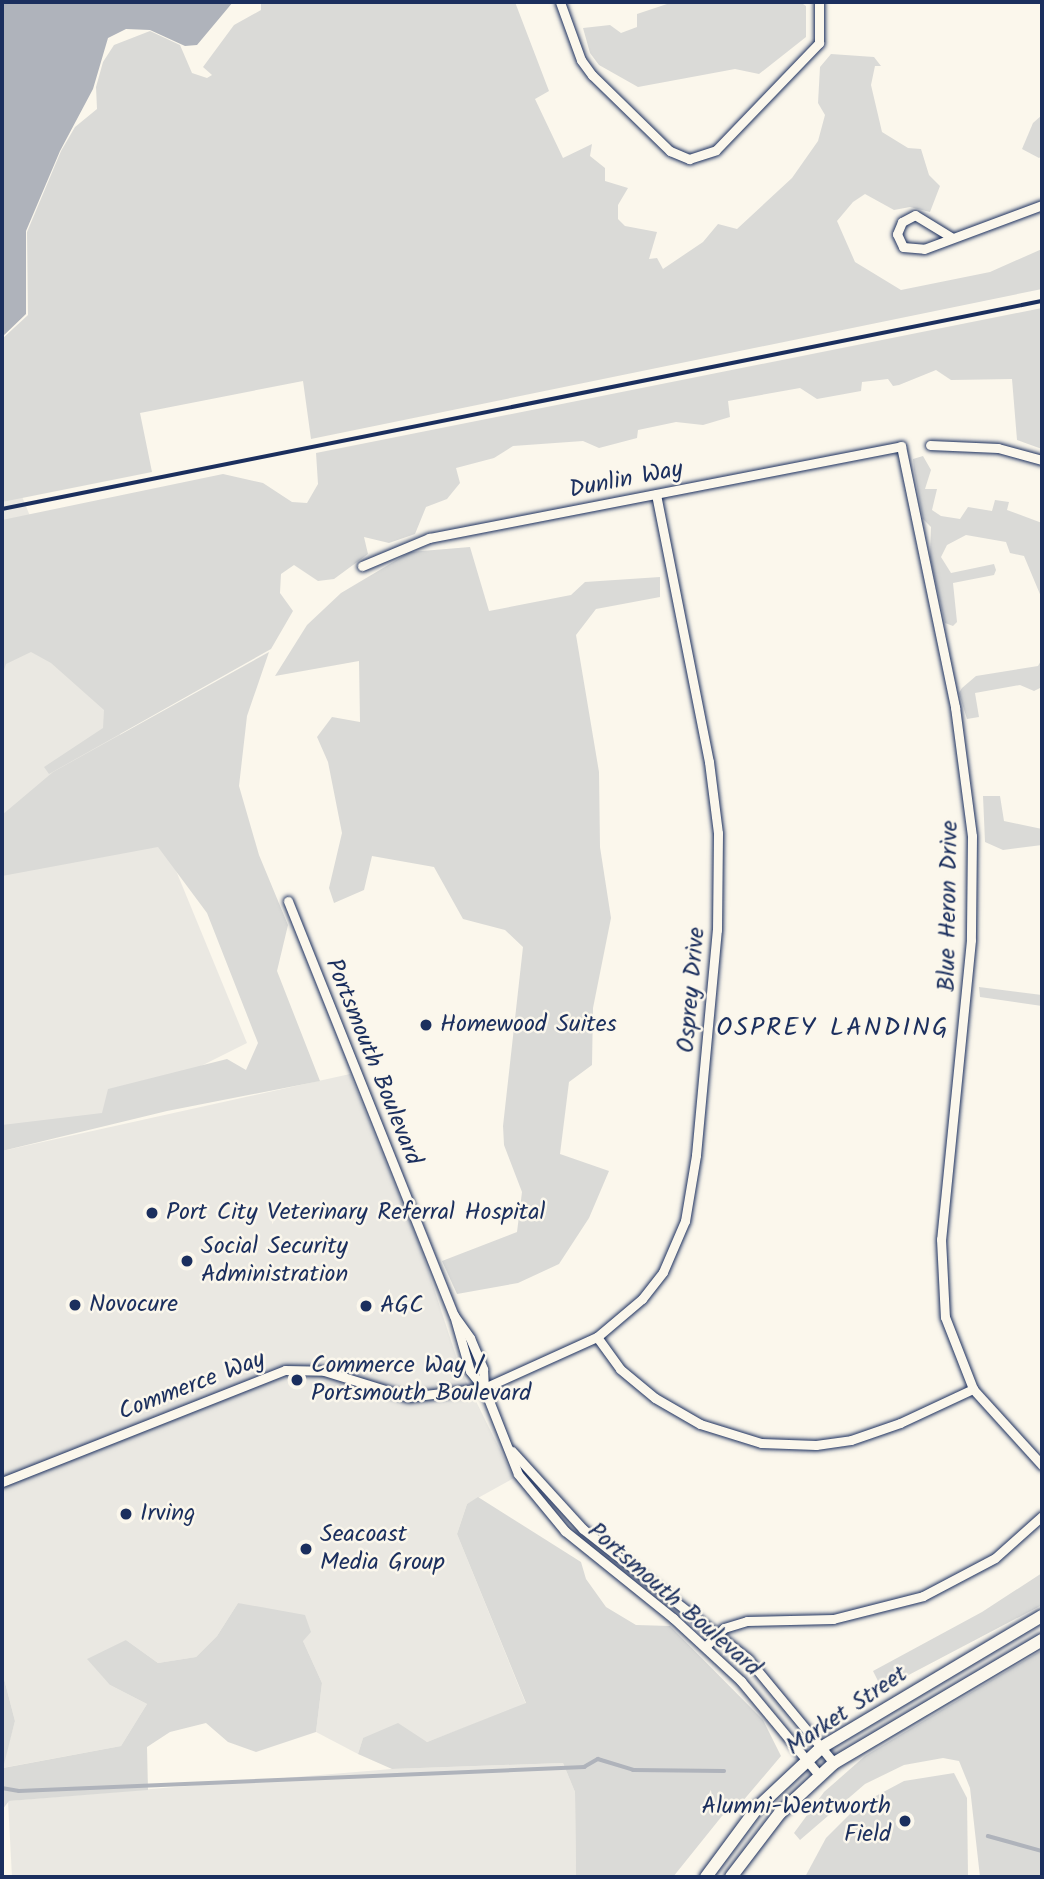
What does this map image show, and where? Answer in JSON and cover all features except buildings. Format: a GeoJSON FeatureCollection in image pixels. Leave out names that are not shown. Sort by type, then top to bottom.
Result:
{"type":"FeatureCollection","features":[{"type":"Feature","properties":{"kind":"main road","name":"Market Street"},"geometry":{"type":"LineString","coordinates":[[706,1877],[745,1822],[822,1747],[1042,1616]]}},
{"type":"Feature","properties":{"kind":"main road","name":"Market Street"},"geometry":{"type":"LineString","coordinates":[[731,1877],[767,1829],[834,1763],[1042,1640]]}},
{"type":"Feature","properties":{"kind":"street"},"geometry":{"type":"LineString","coordinates":[[560,2],[586,68],[670,151],[698,159],[716,150],[819,43],[819,2]]}},
{"type":"Feature","properties":{"kind":"street"},"geometry":{"type":"LineString","coordinates":[[951,237],[915,215],[902,222],[897,234],[910,250],[938,245],[951,237],[1042,205]]}},
{"type":"Feature","properties":{"kind":"street"},"geometry":{"type":"LineString","coordinates":[[930,444],[998,447],[1042,460]]}},
{"type":"Feature","properties":{"kind":"street","name":"Dunlin Way"},"geometry":{"type":"LineString","coordinates":[[362,566],[429,538],[901,446]]}},
{"type":"Feature","properties":{"kind":"street","name":"Blue Heron Drive"},"geometry":{"type":"LineString","coordinates":[[901,446],[955,707],[971,814],[971,928],[940,1270],[950,1335],[973,1389],[1042,1465]]}},
{"type":"Feature","properties":{"kind":"street","name":"Osprey Drive"},"geometry":{"type":"LineString","coordinates":[[484,1388],[597,1337],[654,1285],[685,1221],[697,1145],[717,930],[716,808],[656,494]]}},
{"type":"Feature","properties":{"kind":"street","name":"Portsmouth Boulevard"},"geometry":{"type":"LineString","coordinates":[[288,901],[454,1315],[470,1338],[483,1369],[484,1388],[525,1485],[565,1531],[705,1647],[760,1700],[819,1775]]}},
{"type":"Feature","properties":{"kind":"street"},"geometry":{"type":"LineString","coordinates":[[597,1337],[620,1369],[655,1398],[701,1424],[761,1443],[808,1445],[851,1440],[900,1423],[973,1389]]}},
{"type":"Feature","properties":{"kind":"street","name":"Commerce Way"},"geometry":{"type":"LineString","coordinates":[[2,1482],[285,1370],[324,1371],[396,1396],[436,1396],[484,1388]]}},
{"type":"Feature","properties":{"kind":"street","name":"Portsmouth Boulevard"},"geometry":{"type":"LineString","coordinates":[[511,1449],[583,1529],[718,1633],[761,1672],[834,1763]]}},
{"type":"Feature","properties":{"kind":"street"},"geometry":{"type":"LineString","coordinates":[[705,1647],[718,1633],[747,1621],[833,1619],[923,1597],[995,1558],[1042,1516]]}},
{"type":"Feature","properties":{"kind":"shaded area"},"geometry":{"type":"Polygon","coordinates":[[[2,2],[233,2],[197,45],[185,46],[150,30],[126,29],[108,38],[93,89],[60,151],[26,231],[26,314],[2,337],[2,2]]]}},
{"type":"Feature","properties":{"kind":"shaded area"},"geometry":{"type":"Polygon","coordinates":[[[261,2],[515,2],[549,91],[535,99],[563,158],[592,144],[590,156],[605,168],[605,181],[628,188],[618,205],[618,219],[625,226],[657,232],[649,259],[657,258],[663,269],[703,242],[718,224],[737,229],[792,178],[818,141],[825,115],[818,103],[820,67],[831,54],[874,57],[881,66],[875,66],[871,85],[882,132],[908,148],[921,149],[929,175],[940,186],[930,212],[910,207],[894,210],[865,194],[853,202],[837,221],[855,262],[901,290],[990,272],[1042,249],[1042,289],[311,439],[303,381],[140,413],[152,472],[2,502],[2,339],[28,315],[27,232],[61,151],[75,127],[97,109],[96,87],[103,62],[114,45],[150,31],[180,45],[192,73],[207,78],[212,75],[203,67],[234,25],[261,10],[261,2]]]}},
{"type":"Feature","properties":{"kind":"shaded area"},"geometry":{"type":"Polygon","coordinates":[[[673,2],[800,2],[806,6],[806,37],[759,74],[735,69],[638,87],[599,65],[590,53],[583,28],[610,25],[621,33],[637,27],[637,14],[673,2]]]}},
{"type":"Feature","properties":{"kind":"shaded area"},"geometry":{"type":"Polygon","coordinates":[[[1042,115],[1042,156],[1039,158],[1022,149],[1033,123],[1042,115]]]}},
{"type":"Feature","properties":{"kind":"shaded area"},"geometry":{"type":"Polygon","coordinates":[[[1042,308],[1042,449],[1017,440],[1012,379],[951,380],[936,370],[893,386],[888,379],[862,382],[861,391],[817,399],[800,388],[728,401],[730,417],[703,425],[676,422],[638,430],[637,438],[599,448],[583,441],[513,446],[494,458],[456,468],[460,483],[447,499],[426,507],[415,534],[389,543],[364,537],[368,554],[334,579],[318,581],[294,565],[281,574],[280,593],[293,611],[271,649],[49,774],[44,767],[103,728],[104,710],[51,663],[31,652],[6,664],[2,676],[2,520],[223,474],[263,483],[292,502],[307,503],[318,484],[316,453],[1042,308]]]}},
{"type":"Feature","properties":{"kind":"shaded area"},"geometry":{"type":"Polygon","coordinates":[[[2,448],[247,1043],[99,1117],[2,1133],[2,448]]]}},
{"type":"Feature","properties":{"kind":"shaded area"},"geometry":{"type":"Polygon","coordinates":[[[923,456],[931,470],[925,489],[937,489],[932,510],[941,516],[960,519],[968,507],[992,511],[995,500],[1009,502],[1007,510],[1042,523],[1042,599],[1024,556],[1010,553],[1006,542],[966,535],[947,545],[941,557],[951,573],[994,564],[996,570],[994,575],[953,583],[957,622],[953,626],[945,623],[930,557],[931,527],[923,519],[914,470],[913,459],[923,456]]]}},
{"type":"Feature","properties":{"kind":"shaded area"},"geometry":{"type":"Polygon","coordinates":[[[470,547],[489,611],[571,595],[585,582],[660,577],[660,597],[596,609],[576,635],[599,772],[600,847],[611,918],[593,1008],[592,1065],[569,1082],[560,1154],[609,1171],[589,1218],[559,1264],[518,1283],[457,1294],[442,1261],[517,1232],[522,1192],[504,1145],[503,1126],[523,947],[505,930],[463,919],[434,867],[372,856],[364,890],[334,903],[329,888],[342,833],[328,762],[317,737],[332,717],[360,722],[359,661],[275,676],[307,625],[341,593],[410,552],[470,547]]]}},
{"type":"Feature","properties":{"kind":"shaded area"},"geometry":{"type":"Polygon","coordinates":[[[269,652],[247,716],[239,786],[259,855],[288,925],[277,971],[320,1081],[167,1111],[2,1151],[2,1125],[102,1113],[108,1089],[227,1059],[246,1070],[258,1043],[207,913],[158,847],[2,876],[2,815],[53,772],[269,652]]]}},
{"type":"Feature","properties":{"kind":"shaded area"},"geometry":{"type":"Polygon","coordinates":[[[1042,659],[1042,687],[1034,691],[1020,685],[975,693],[979,717],[967,719],[959,693],[976,676],[1038,666],[1042,659]]]}},
{"type":"Feature","properties":{"kind":"shaded area"},"geometry":{"type":"Polygon","coordinates":[[[983,796],[1000,796],[1004,821],[1042,829],[1042,845],[1003,850],[985,842],[983,796]]]}},
{"type":"Feature","properties":{"kind":"shaded area"},"geometry":{"type":"Polygon","coordinates":[[[979,987],[1042,995],[1042,1006],[980,997],[979,987]]]}},
{"type":"Feature","properties":{"kind":"shaded area"},"geometry":{"type":"Polygon","coordinates":[[[350,1074],[421,1249],[461,1371],[514,1478],[467,1504],[457,1534],[526,1704],[427,1742],[409,1735],[363,1738],[358,1754],[316,1732],[322,1683],[303,1641],[238,1603],[217,1636],[196,1657],[158,1663],[126,1640],[110,1685],[147,1704],[121,1746],[2,1768],[15,1721],[2,1671],[2,1151],[350,1074]]]}},
{"type":"Feature","properties":{"kind":"shaded area"},"geometry":{"type":"Polygon","coordinates":[[[478,1497],[581,1562],[586,1579],[606,1607],[636,1625],[670,1626],[763,1720],[781,1756],[742,1802],[722,1816],[673,1877],[576,1877],[575,1792],[563,1763],[392,1769],[358,1754],[363,1738],[398,1723],[427,1742],[526,1703],[457,1534],[467,1504],[478,1497]]]}},
{"type":"Feature","properties":{"kind":"shaded area"},"geometry":{"type":"Polygon","coordinates":[[[1042,1573],[1042,1605],[882,1689],[873,1671],[982,1612],[1042,1573]]]}},
{"type":"Feature","properties":{"kind":"shaded area"},"geometry":{"type":"Polygon","coordinates":[[[238,1603],[305,1615],[311,1632],[303,1641],[322,1683],[316,1732],[256,1752],[228,1742],[206,1723],[170,1732],[147,1747],[148,1790],[9,1801],[2,1810],[2,1671],[15,1721],[3,1768],[121,1746],[147,1704],[110,1685],[87,1659],[126,1640],[158,1663],[196,1657],[217,1636],[238,1603]]]}},
{"type":"Feature","properties":{"kind":"shaded area"},"geometry":{"type":"Polygon","coordinates":[[[1042,1650],[1042,1877],[980,1877],[970,1788],[959,1761],[943,1758],[904,1765],[865,1784],[800,1840],[794,1833],[824,1792],[865,1756],[1042,1650]]]}},
{"type":"Feature","properties":{"kind":"shaded area"},"geometry":{"type":"Polygon","coordinates":[[[563,1763],[575,1792],[576,1877],[12,1877],[8,1801],[392,1769],[563,1763]]]}},
{"type":"Feature","properties":{"kind":"shaded area","name":"Alumni-Wentworth Field"},"geometry":{"type":"Polygon","coordinates":[[[954,1773],[967,1798],[968,1877],[805,1877],[826,1838],[859,1805],[904,1781],[954,1773]]]}},
{"type":"Feature","properties":{"kind":"waterway"},"geometry":{"type":"LineString","coordinates":[[2,1788],[19,1791],[584,1767],[598,1759],[633,1770],[724,1771]]}},
{"type":"Feature","properties":{"kind":"waterway"},"geometry":{"type":"LineString","coordinates":[[988,1836],[1042,1851]]}},
{"type":"Feature","properties":{"kind":"railway"},"geometry":{"type":"LineString","coordinates":[[2,509],[1042,301]]}},
{"type":"Feature","properties":{"kind":"place","name":"Homewood Suites"},"geometry":{"type":"Point","coordinates":[426,1025]}},
{"type":"Feature","properties":{"kind":"place","name":"Port City Veterinary Referral Hospital"},"geometry":{"type":"Point","coordinates":[152,1213]}},
{"type":"Feature","properties":{"kind":"place","name":"Social Security Administration"},"geometry":{"type":"Point","coordinates":[187,1261]}},
{"type":"Feature","properties":{"kind":"place","name":"Novocure"},"geometry":{"type":"Point","coordinates":[75,1305]}},
{"type":"Feature","properties":{"kind":"place","name":"AGC"},"geometry":{"type":"Point","coordinates":[366,1306]}},
{"type":"Feature","properties":{"kind":"place","name":"Commerce Way / Portsmouth Boulevard"},"geometry":{"type":"Point","coordinates":[297,1380]}},
{"type":"Feature","properties":{"kind":"place","name":"Irving"},"geometry":{"type":"Point","coordinates":[126,1514]}},
{"type":"Feature","properties":{"kind":"place","name":"Seacoast Media Group"},"geometry":{"type":"Point","coordinates":[306,1549]}},
{"type":"Feature","properties":{"kind":"place","name":"Alumni-Wentworth Field"},"geometry":{"type":"Point","coordinates":[905,1821]}},
{"type":"Feature","properties":{"kind":"district","name":"OSPREY LANDING"},"geometry":{"type":"Point","coordinates":[833,1029]}}]}
